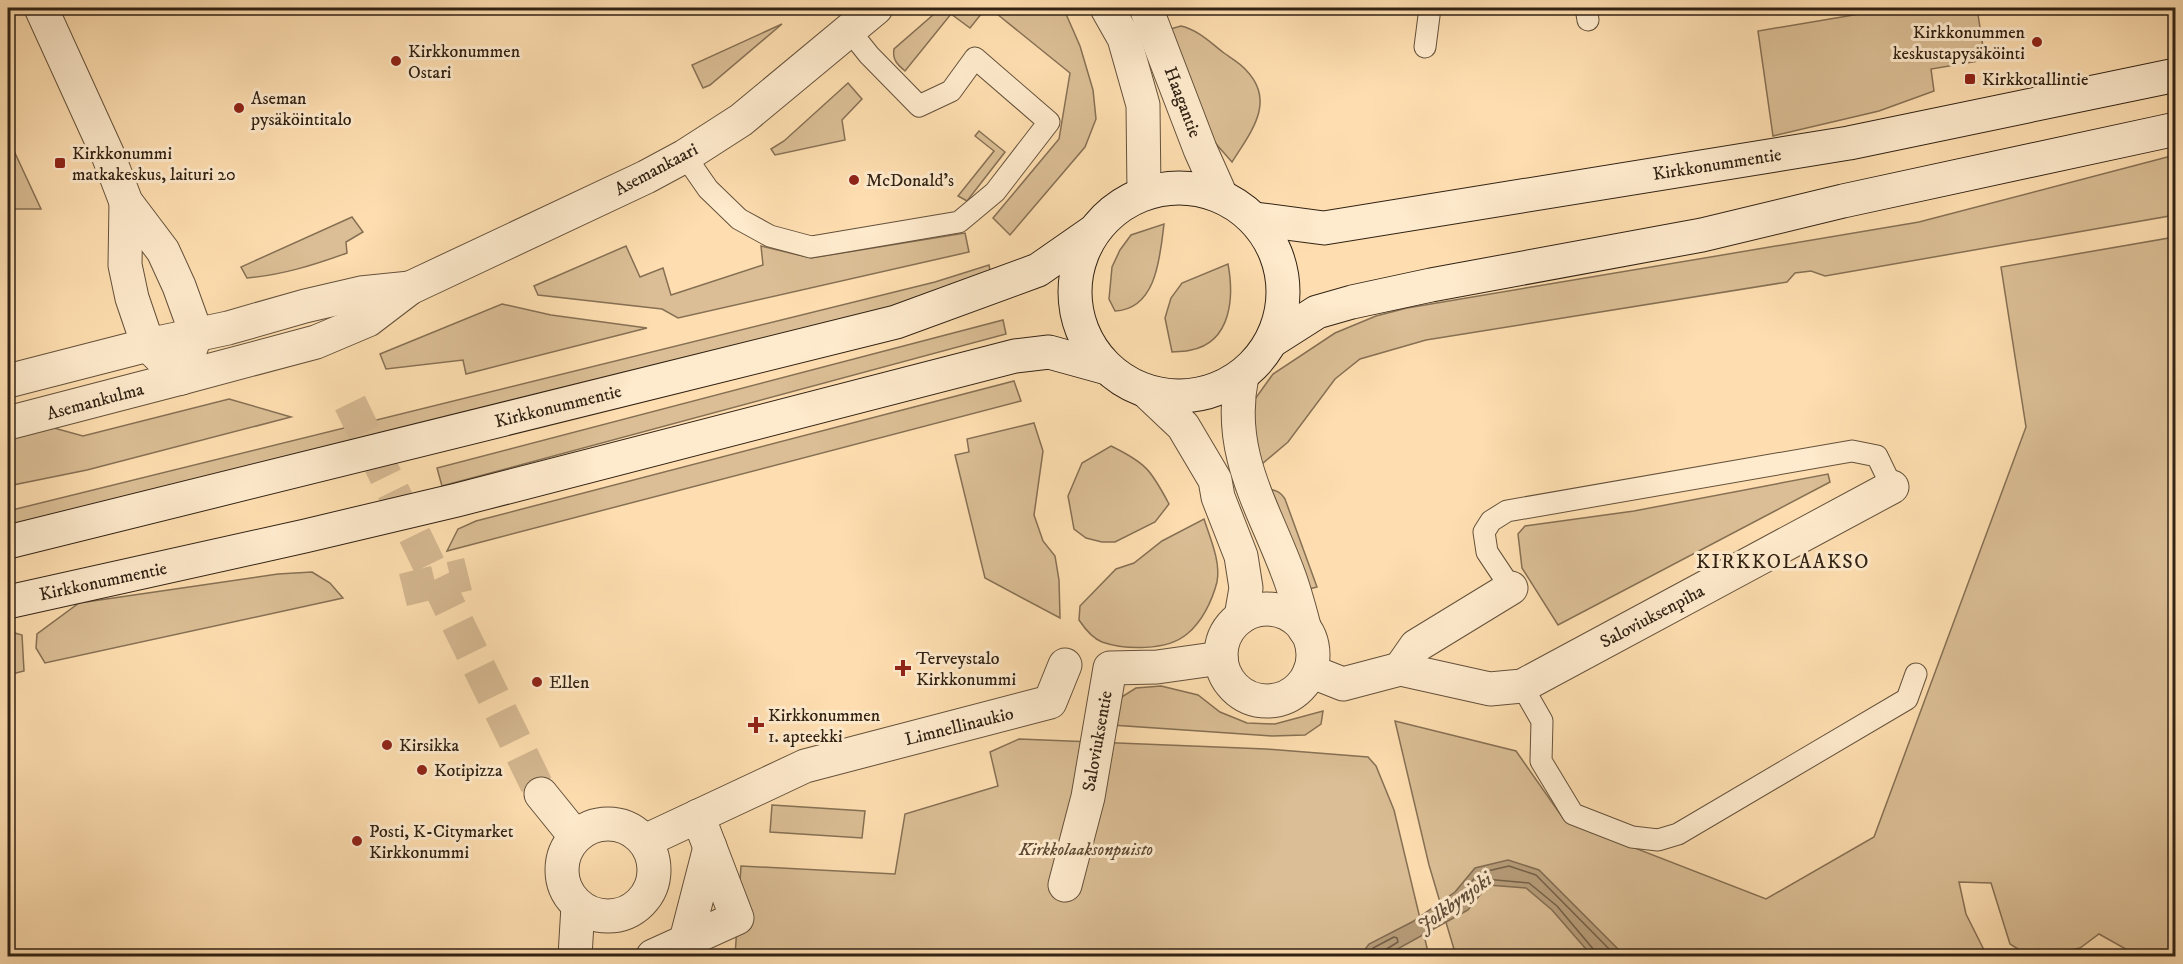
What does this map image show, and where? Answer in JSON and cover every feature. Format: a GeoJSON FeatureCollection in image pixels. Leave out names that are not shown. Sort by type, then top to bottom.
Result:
{"type":"FeatureCollection","features":[{"type":"Feature","properties":{"kind":"street"},"geometry":{"type":"LineString","coordinates":[[41,8],[108,155],[126,202],[163,251],[179,286],[196,333],[181,378],[148,345],[132,298],[125,265],[126,202]]}},
{"type":"Feature","properties":{"kind":"street","name":"Asemankaari"},"geometry":{"type":"LineString","coordinates":[[181,378],[316,342],[368,320],[410,288],[635,182],[685,156],[741,120],[876,8]]}},
{"type":"Feature","properties":{"kind":"street","name":"Haagantie"},"geometry":{"type":"LineString","coordinates":[[1107,8],[1124,39],[1143,105],[1144,193]]}},
{"type":"Feature","properties":{"kind":"street","name":"Haagantie"},"geometry":{"type":"LineString","coordinates":[[1146,8],[1200,149],[1221,196]]}},
{"type":"Feature","properties":{"kind":"street","name":"Kirkkonummentie"},"geometry":{"type":"LineString","coordinates":[[1255,219],[1324,228],[1850,143],[2175,75]]}},
{"type":"Feature","properties":{"kind":"street"},"geometry":{"type":"LineString","coordinates":[[1273,339],[1317,312],[1352,302],[1431,285],[1702,235],[1843,201],[2175,129]]}},
{"type":"Feature","properties":{"kind":"street"},"geometry":{"type":"LineString","coordinates":[[1183,187],[1221,196],[1255,219],[1274,246],[1283,276],[1283,309],[1273,339],[1259,360],[1242,376],[1220,388],[1196,395],[1171,396],[1147,392],[1126,382],[1107,368],[1089,345],[1078,317],[1074,287],[1080,258],[1094,231],[1116,208],[1144,193],[1183,187]]}},
{"type":"Feature","properties":{"kind":"street","name":"Kirkkonummentie"},"geometry":{"type":"LineString","coordinates":[[8,542],[896,322],[1038,270],[1094,231]]}},
{"type":"Feature","properties":{"kind":"street","name":"Asemankaari"},"geometry":{"type":"LineString","coordinates":[[148,345],[361,293],[410,288]]}},
{"type":"Feature","properties":{"kind":"street"},"geometry":{"type":"LineString","coordinates":[[8,381],[148,345]]}},
{"type":"Feature","properties":{"kind":"street","name":"Kirkkonummentie"},"geometry":{"type":"LineString","coordinates":[[8,602],[445,503],[1015,356],[1049,352],[1107,368]]}},
{"type":"Feature","properties":{"kind":"street"},"geometry":{"type":"LineString","coordinates":[[1242,376],[1236,401],[1239,437],[1250,483],[1289,574],[1311,643],[1312,658],[1310,671],[1303,684],[1291,694],[1276,700],[1260,701],[1245,696],[1233,687],[1224,673],[1221,658],[1223,642],[1230,628],[1241,618],[1254,611],[1268,609],[1283,612],[1295,619],[1305,630]]}},
{"type":"Feature","properties":{"kind":"street","name":"Asemankulma"},"geometry":{"type":"LineString","coordinates":[[8,423],[181,378]]}},
{"type":"Feature","properties":{"kind":"street"},"geometry":{"type":"LineString","coordinates":[[1147,392],[1183,426],[1215,480],[1218,497],[1242,556],[1246,588],[1241,618]]}},
{"type":"Feature","properties":{"kind":"street","name":"Saloviuksenpiha"},"geometry":{"type":"LineString","coordinates":[[1310,671],[1343,684],[1400,669],[1490,689],[1522,686],[1892,487]]}},
{"type":"Feature","properties":{"kind":"street"},"geometry":{"type":"LineString","coordinates":[[1400,669],[1416,646],[1511,588]]}},
{"type":"Feature","properties":{"kind":"street","name":"Saloviuksentie"},"geometry":{"type":"LineString","coordinates":[[1065,885],[1088,797],[1110,668],[1156,667],[1221,658]]}},
{"type":"Feature","properties":{"kind":"street","name":"Limnellinaukio"},"geometry":{"type":"LineString","coordinates":[[645,841],[805,765],[1050,702],[1065,665]]}},
{"type":"Feature","properties":{"kind":"street"},"geometry":{"type":"LineString","coordinates":[[541,794],[575,836]]}},
{"type":"Feature","properties":{"kind":"street"},"geometry":{"type":"LineString","coordinates":[[654,957],[686,948],[737,918],[698,816]]}},
{"type":"Feature","properties":{"kind":"street"},"geometry":{"type":"LineString","coordinates":[[611,823],[630,828],[645,841],[653,859],[654,878],[647,896],[633,910],[615,917],[595,915],[578,906],[566,891],[561,872],[564,853],[575,836],[591,826],[611,823]]}},
{"type":"Feature","properties":{"kind":"street"},"geometry":{"type":"LineString","coordinates":[[686,948],[710,847]]}},
{"type":"Feature","properties":{"kind":"street"},"geometry":{"type":"LineString","coordinates":[[575,957],[578,906]]}},
{"type":"Feature","properties":{"kind":"lane"},"geometry":{"type":"LineString","coordinates":[[1425,48],[1430,8]]}},
{"type":"Feature","properties":{"kind":"lane"},"geometry":{"type":"LineString","coordinates":[[685,156],[708,189],[739,219],[770,236],[811,248],[959,222],[995,192],[1049,122],[975,58],[951,91],[919,106],[869,55],[849,30]]}},
{"type":"Feature","properties":{"kind":"lane"},"geometry":{"type":"LineString","coordinates":[[1511,588],[1487,552],[1484,532],[1491,521],[1507,511],[1852,451],[1877,456],[1892,487]]}},
{"type":"Feature","properties":{"kind":"lane"},"geometry":{"type":"LineString","coordinates":[[1522,686],[1542,721],[1541,761],[1573,814],[1632,837],[1658,840],[1678,834],[1907,699],[1916,674]]}},
{"type":"Feature","properties":{"kind":"green space"},"geometry":{"type":"Polygon","coordinates":[[[941,8],[986,8],[970,28],[951,14],[905,71],[895,59],[894,49],[941,8]]]}},
{"type":"Feature","properties":{"kind":"green space"},"geometry":{"type":"Polygon","coordinates":[[[1003,8],[1049,8],[1066,14],[1080,46],[1093,90],[1096,119],[1085,147],[1010,235],[993,218],[1059,139],[1070,73],[997,14],[1003,8]]]}},
{"type":"Feature","properties":{"kind":"green space"},"geometry":{"type":"Polygon","coordinates":[[[1895,8],[1977,8],[1985,60],[1931,69],[1934,91],[1879,111],[1773,136],[1758,31],[1895,8]]]}},
{"type":"Feature","properties":{"kind":"green space"},"geometry":{"type":"Polygon","coordinates":[[[782,24],[710,85],[703,88],[692,65],[782,24]]]}},
{"type":"Feature","properties":{"kind":"green space"},"geometry":{"type":"Polygon","coordinates":[[[1181,26],[1198,33],[1209,41],[1246,70],[1255,82],[1260,106],[1257,117],[1253,129],[1232,162],[1202,128],[1163,31],[1181,26]]]}},
{"type":"Feature","properties":{"kind":"green space"},"geometry":{"type":"Polygon","coordinates":[[[848,83],[862,99],[842,120],[845,140],[775,155],[771,149],[784,141],[848,83]]]}},
{"type":"Feature","properties":{"kind":"green space"},"geometry":{"type":"Polygon","coordinates":[[[979,131],[1005,152],[967,201],[958,196],[994,151],[975,136],[979,131]]]}},
{"type":"Feature","properties":{"kind":"green space"},"geometry":{"type":"Polygon","coordinates":[[[8,138],[41,209],[8,209],[8,138]]]}},
{"type":"Feature","properties":{"kind":"green space"},"geometry":{"type":"Polygon","coordinates":[[[2175,155],[2175,215],[1825,276],[1811,271],[1795,273],[1787,282],[1426,340],[1360,359],[1335,379],[1288,442],[1256,469],[1249,447],[1255,399],[1273,374],[1335,333],[1376,316],[1407,308],[1919,222],[2175,155]]]}},
{"type":"Feature","properties":{"kind":"green space"},"geometry":{"type":"Polygon","coordinates":[[[352,217],[363,232],[346,242],[347,253],[298,269],[260,277],[247,278],[241,267],[352,217]]]}},
{"type":"Feature","properties":{"kind":"green space"},"geometry":{"type":"Polygon","coordinates":[[[1164,224],[1158,265],[1148,291],[1140,301],[1129,308],[1115,311],[1109,299],[1112,267],[1120,250],[1131,235],[1164,224]]]}},
{"type":"Feature","properties":{"kind":"green space"},"geometry":{"type":"Polygon","coordinates":[[[965,233],[969,252],[678,318],[662,309],[538,295],[534,286],[626,246],[640,277],[663,268],[671,295],[763,265],[761,246],[811,258],[965,233]]]}},
{"type":"Feature","properties":{"kind":"green space"},"geometry":{"type":"Polygon","coordinates":[[[2175,237],[2175,956],[2138,956],[2099,934],[2080,948],[2041,956],[2029,956],[2010,944],[1991,883],[1959,882],[1966,914],[1987,956],[1456,956],[1429,865],[1395,721],[1516,751],[1565,821],[1766,899],[1874,837],[2026,427],[2001,267],[2175,237]]]}},
{"type":"Feature","properties":{"kind":"green space"},"geometry":{"type":"Polygon","coordinates":[[[1228,264],[1230,303],[1222,328],[1215,338],[1205,345],[1189,351],[1172,352],[1165,318],[1171,298],[1182,283],[1228,264]]]}},
{"type":"Feature","properties":{"kind":"green space"},"geometry":{"type":"Polygon","coordinates":[[[989,265],[991,275],[938,295],[8,532],[8,511],[935,282],[989,265]]]}},
{"type":"Feature","properties":{"kind":"green space"},"geometry":{"type":"Polygon","coordinates":[[[502,304],[551,315],[647,328],[466,374],[463,360],[386,369],[380,354],[502,304]]]}},
{"type":"Feature","properties":{"kind":"green space"},"geometry":{"type":"Polygon","coordinates":[[[1003,320],[1006,334],[442,486],[437,468],[1003,320]]]}},
{"type":"Feature","properties":{"kind":"green space"},"geometry":{"type":"Polygon","coordinates":[[[1014,381],[1021,401],[447,551],[458,529],[476,521],[1014,381]]]}},
{"type":"Feature","properties":{"kind":"green space"},"geometry":{"type":"Polygon","coordinates":[[[229,399],[291,417],[87,470],[8,486],[8,440],[54,428],[83,436],[229,399]]]}},
{"type":"Feature","properties":{"kind":"green space"},"geometry":{"type":"Polygon","coordinates":[[[1034,423],[1043,451],[1034,515],[1043,541],[1055,556],[1059,580],[1060,618],[985,578],[955,455],[969,452],[967,439],[1034,423]]]}},
{"type":"Feature","properties":{"kind":"green space"},"geometry":{"type":"Polygon","coordinates":[[[1111,446],[1132,457],[1152,475],[1169,504],[1155,522],[1115,542],[1102,542],[1086,538],[1074,529],[1068,496],[1082,463],[1111,446]]]}},
{"type":"Feature","properties":{"kind":"green space"},"geometry":{"type":"Polygon","coordinates":[[[1828,474],[1830,482],[1558,625],[1522,568],[1518,534],[1525,526],[1634,511],[1828,474]]]}},
{"type":"Feature","properties":{"kind":"green space"},"geometry":{"type":"Polygon","coordinates":[[[1266,489],[1277,491],[1285,499],[1317,587],[1301,591],[1266,489]]]}},
{"type":"Feature","properties":{"kind":"green space"},"geometry":{"type":"Polygon","coordinates":[[[1204,519],[1218,566],[1217,582],[1202,617],[1187,634],[1169,644],[1122,647],[1102,642],[1089,633],[1079,620],[1080,606],[1116,569],[1134,563],[1162,541],[1204,519]]]}},
{"type":"Feature","properties":{"kind":"green space"},"geometry":{"type":"Polygon","coordinates":[[[312,572],[330,583],[343,598],[45,663],[36,648],[37,634],[79,603],[278,574],[312,572]]]}},
{"type":"Feature","properties":{"kind":"green space"},"geometry":{"type":"Polygon","coordinates":[[[8,631],[22,635],[24,671],[8,675],[8,631]]]}},
{"type":"Feature","properties":{"kind":"green space"},"geometry":{"type":"Polygon","coordinates":[[[1161,686],[1198,695],[1220,712],[1247,723],[1275,724],[1323,711],[1321,724],[1305,735],[1272,736],[1112,725],[1120,698],[1136,688],[1161,686]]]}},
{"type":"Feature","properties":{"kind":"green space","name":"Kirkkolaaksonpuisto"},"geometry":{"type":"Polygon","coordinates":[[[1019,739],[1266,749],[1368,757],[1376,766],[1394,810],[1429,956],[735,956],[741,866],[895,874],[905,814],[998,786],[990,752],[1019,739]]]}},
{"type":"Feature","properties":{"kind":"green space"},"geometry":{"type":"Polygon","coordinates":[[[772,805],[865,811],[862,838],[770,832],[772,805]]]}},
{"type":"Feature","properties":{"kind":"water","name":"Jolkbynjoki"},"geometry":{"type":"Polygon","coordinates":[[[1508,860],[1539,870],[1625,956],[1592,956],[1552,910],[1526,888],[1488,885],[1468,910],[1385,956],[1360,956],[1369,944],[1412,922],[1455,892],[1475,868],[1508,860]]]}},
{"type":"Feature","properties":{"kind":"tunnel"},"geometry":{"type":"LineString","coordinates":[[350,403],[541,794]]}},
{"type":"Feature","properties":{"kind":"tunnel"},"geometry":{"type":"LineString","coordinates":[[403,590],[468,574]]}},
{"type":"Feature","properties":{"kind":"place","name":"Kirkkonummen keskustapysäköinti"},"geometry":{"type":"Point","coordinates":[2037,42]}},
{"type":"Feature","properties":{"kind":"place","name":"Kirkkonummen Ostari"},"geometry":{"type":"Point","coordinates":[396,61]}},
{"type":"Feature","properties":{"kind":"place","name":"Kirkkotallintie"},"geometry":{"type":"Point","coordinates":[1970,79]}},
{"type":"Feature","properties":{"kind":"place","name":"Aseman pysäköintitalo"},"geometry":{"type":"Point","coordinates":[239,108]}},
{"type":"Feature","properties":{"kind":"place","name":"Kirkkonummi matkakeskus, laituri 20"},"geometry":{"type":"Point","coordinates":[60,163]}},
{"type":"Feature","properties":{"kind":"place","name":"McDonald's"},"geometry":{"type":"Point","coordinates":[854,180]}},
{"type":"Feature","properties":{"kind":"place","name":"Terveystalo Kirkkonummi"},"geometry":{"type":"Point","coordinates":[903,668]}},
{"type":"Feature","properties":{"kind":"place","name":"Ellen"},"geometry":{"type":"Point","coordinates":[537,682]}},
{"type":"Feature","properties":{"kind":"place","name":"Kirkkonummen 1. apteekki"},"geometry":{"type":"Point","coordinates":[756,725]}},
{"type":"Feature","properties":{"kind":"place","name":"Kirsikka"},"geometry":{"type":"Point","coordinates":[387,745]}},
{"type":"Feature","properties":{"kind":"place","name":"Kotipizza"},"geometry":{"type":"Point","coordinates":[422,770]}},
{"type":"Feature","properties":{"kind":"place","name":"Posti, K-Citymarket Kirkkonummi"},"geometry":{"type":"Point","coordinates":[357,841]}},
{"type":"Feature","properties":{"kind":"district","name":"KIRKKOLAAKSO"},"geometry":{"type":"Point","coordinates":[1783,561]}}]}
